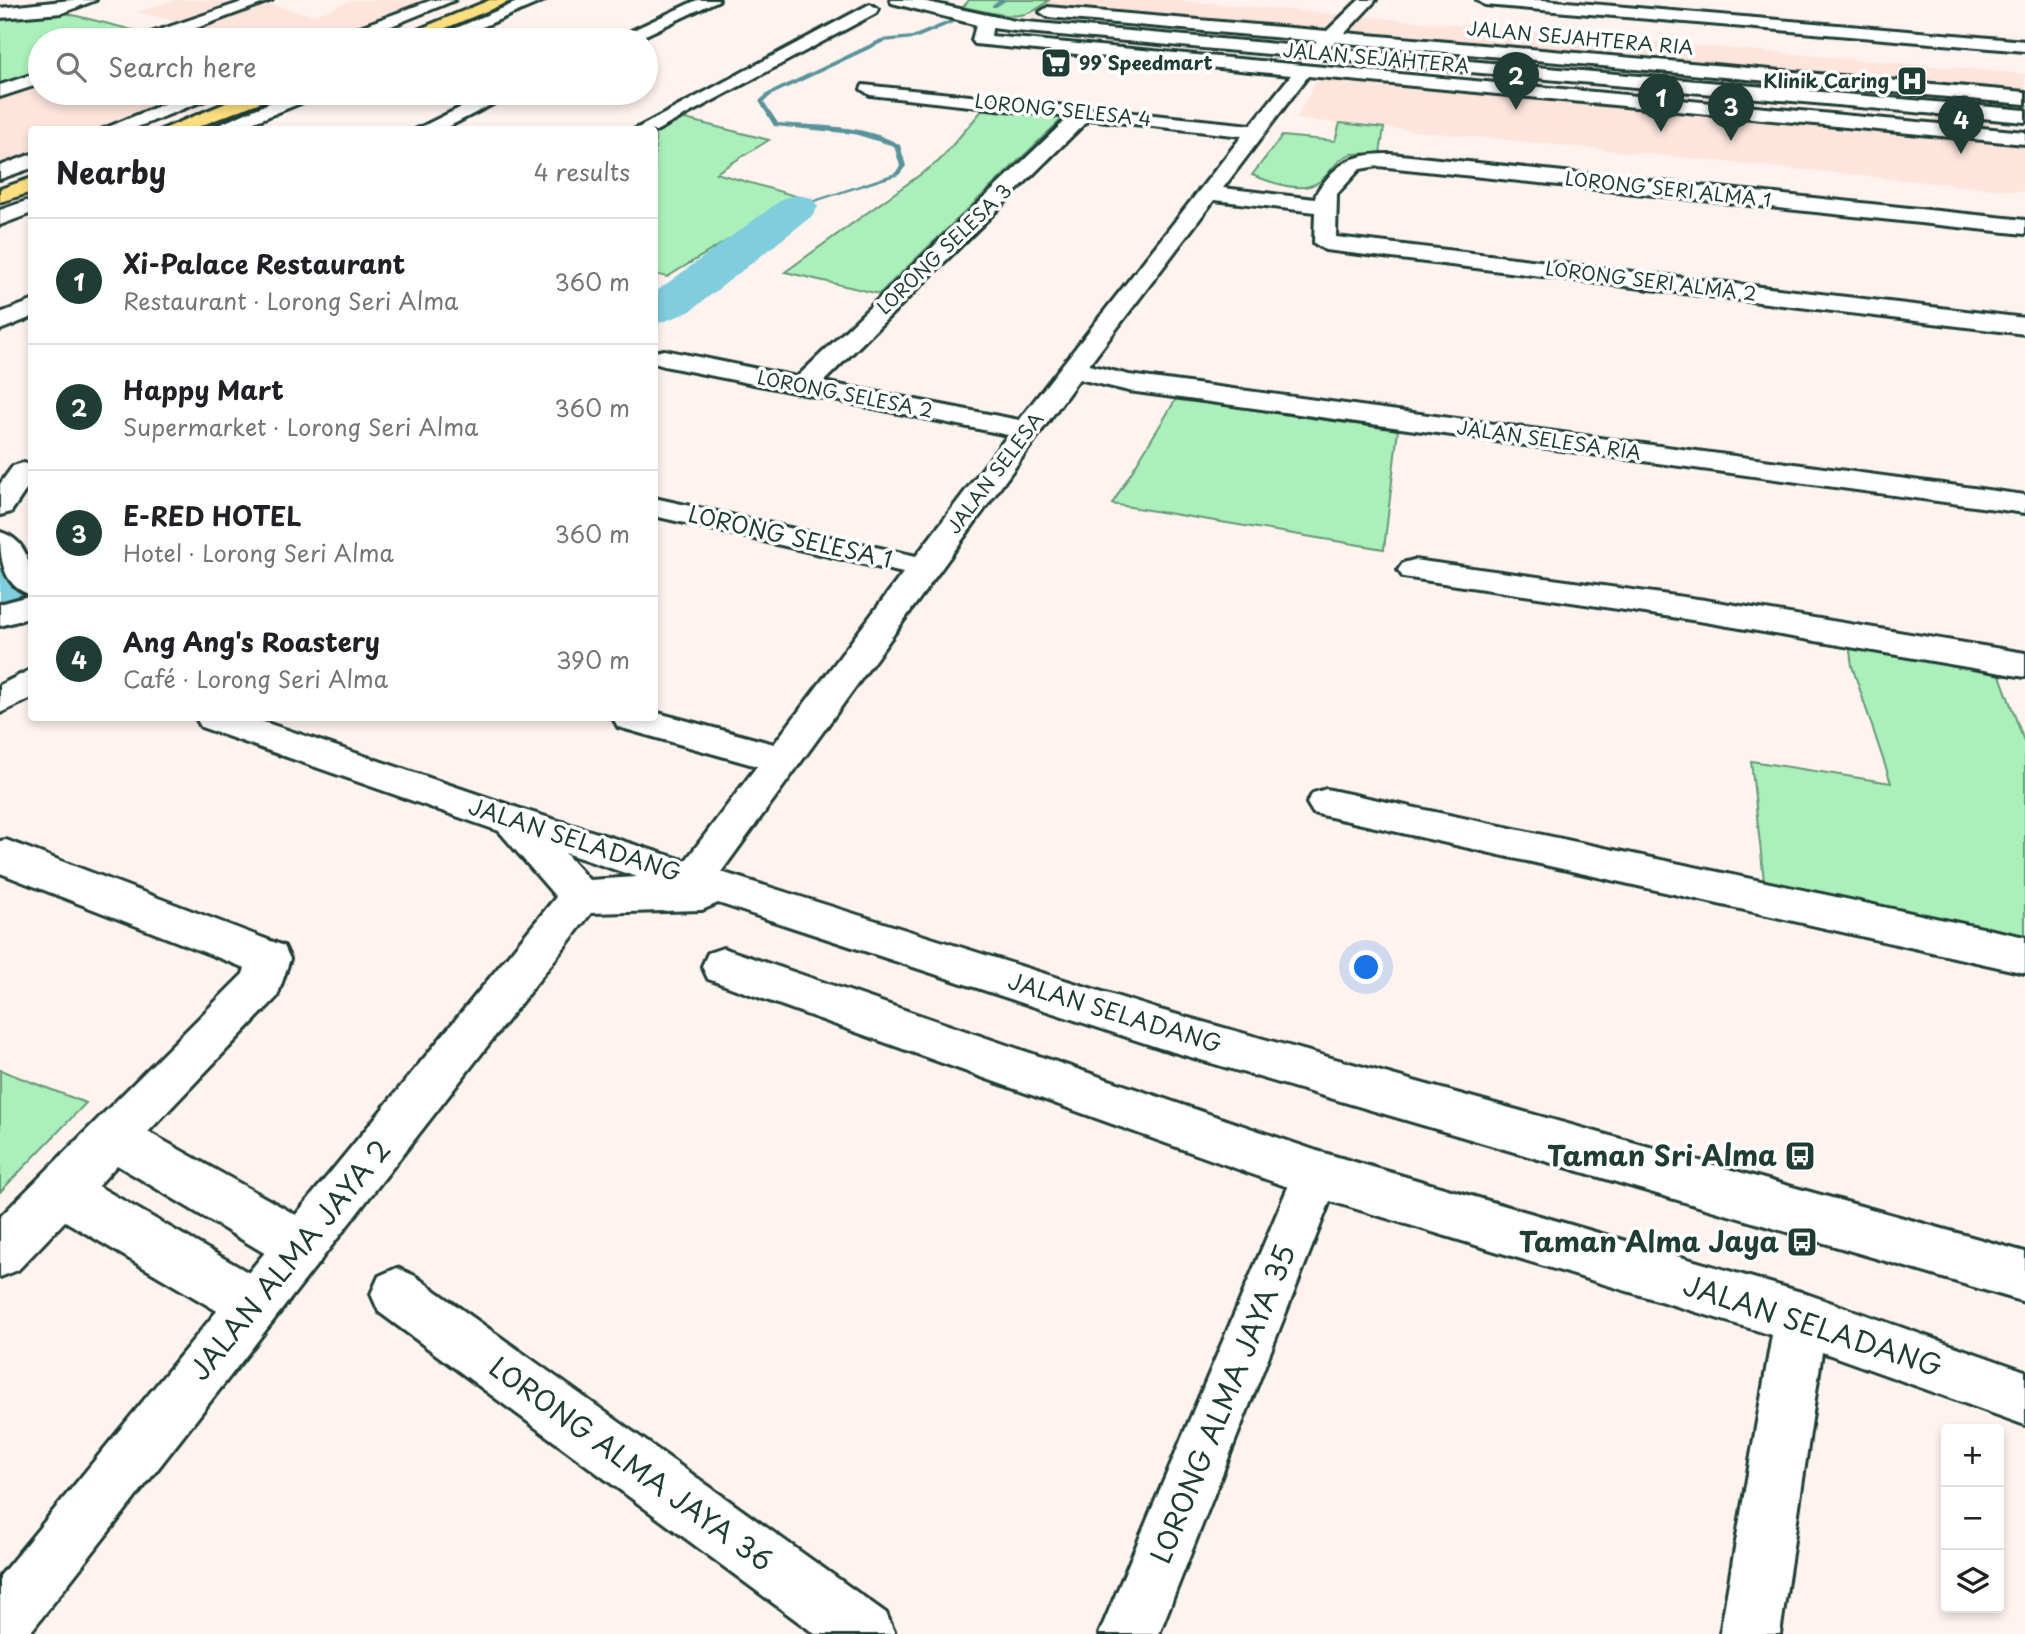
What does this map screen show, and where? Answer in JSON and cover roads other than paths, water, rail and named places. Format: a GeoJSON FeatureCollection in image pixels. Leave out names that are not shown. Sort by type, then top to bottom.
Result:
{"type":"FeatureCollection","features":[{"type":"Feature","properties":{"kind":"main road"},"geometry":{"type":"LineString","coordinates":[[433,28],[505,0]]}},
{"type":"Feature","properties":{"kind":"main road"},"geometry":{"type":"LineString","coordinates":[[181,126],[235,105]]}},
{"type":"Feature","properties":{"kind":"main road"},"geometry":{"type":"LineString","coordinates":[[0,196],[28,186]]}},
{"type":"Feature","properties":{"kind":"street"},"geometry":{"type":"LineString","coordinates":[[0,13],[62,8],[88,0]]}},
{"type":"Feature","properties":{"kind":"street"},"geometry":{"type":"LineString","coordinates":[[183,28],[264,0]]}},
{"type":"Feature","properties":{"kind":"street"},"geometry":{"type":"LineString","coordinates":[[374,28],[447,0]]}},
{"type":"Feature","properties":{"kind":"street"},"geometry":{"type":"LineString","coordinates":[[467,28],[537,0]]}},
{"type":"Feature","properties":{"kind":"street"},"geometry":{"type":"LineString","coordinates":[[648,28],[711,0]]}},
{"type":"Feature","properties":{"kind":"street","name":"JALAN SEJAHTERA"},"geometry":{"type":"LineString","coordinates":[[898,0],[981,21],[1309,62]]}},
{"type":"Feature","properties":{"kind":"street","name":"JALAN SELESA"},"geometry":{"type":"LineString","coordinates":[[694,878],[779,759],[1026,430],[1075,370],[1309,62],[1368,0]]}},
{"type":"Feature","properties":{"kind":"street"},"geometry":{"type":"LineString","coordinates":[[1485,0],[2025,46]]}},
{"type":"Feature","properties":{"kind":"street"},"geometry":{"type":"LineString","coordinates":[[651,126],[870,9],[847,5]]}},
{"type":"Feature","properties":{"kind":"street","name":"JALAN SEJAHTERA RIA"},"geometry":{"type":"LineString","coordinates":[[1048,12],[2025,98]]}},
{"type":"Feature","properties":{"kind":"street","name":"JALAN SEJAHTERA"},"geometry":{"type":"LineString","coordinates":[[981,21],[981,40],[1715,88],[2025,116]]}},
{"type":"Feature","properties":{"kind":"street"},"geometry":{"type":"LineString","coordinates":[[1309,62],[1721,110],[2025,138]]}},
{"type":"Feature","properties":{"kind":"street"},"geometry":{"type":"LineString","coordinates":[[0,92],[28,82]]}},
{"type":"Feature","properties":{"kind":"street"},"geometry":{"type":"LineString","coordinates":[[1715,88],[1721,110]]}},
{"type":"Feature","properties":{"kind":"street","name":"LORONG SELESA 4"},"geometry":{"type":"LineString","coordinates":[[870,89],[1256,132]]}},
{"type":"Feature","properties":{"kind":"street"},"geometry":{"type":"LineString","coordinates":[[121,126],[175,105]]}},
{"type":"Feature","properties":{"kind":"street"},"geometry":{"type":"LineString","coordinates":[[227,126],[278,105]]}},
{"type":"Feature","properties":{"kind":"street"},"geometry":{"type":"LineString","coordinates":[[434,126],[479,105]]}},
{"type":"Feature","properties":{"kind":"street","name":"LORONG SELESA 3"},"geometry":{"type":"LineString","coordinates":[[803,386],[1084,113]]}},
{"type":"Feature","properties":{"kind":"street"},"geometry":{"type":"LineString","coordinates":[[138,119],[173,126]]}},
{"type":"Feature","properties":{"kind":"street","name":"LORONG SERI ALMA 1"},"geometry":{"type":"LineString","coordinates":[[1325,201],[1346,166],[1362,159],[1391,160],[2025,228]]}},
{"type":"Feature","properties":{"kind":"street"},"geometry":{"type":"LineString","coordinates":[[0,173],[28,162]]}},
{"type":"Feature","properties":{"kind":"street"},"geometry":{"type":"LineString","coordinates":[[1214,186],[1325,201]]}},
{"type":"Feature","properties":{"kind":"street","name":"LORONG SERI ALMA 2"},"geometry":{"type":"LineString","coordinates":[[1325,201],[1325,243],[2025,326]]}},
{"type":"Feature","properties":{"kind":"street"},"geometry":{"type":"LineString","coordinates":[[0,218],[28,207]]}},
{"type":"Feature","properties":{"kind":"street"},"geometry":{"type":"LineString","coordinates":[[0,322],[28,310]]}},
{"type":"Feature","properties":{"kind":"street","name":"LORONG SELESA 2"},"geometry":{"type":"LineString","coordinates":[[664,358],[1026,430]]}},
{"type":"Feature","properties":{"kind":"street","name":"JALAN SELESA RIA"},"geometry":{"type":"LineString","coordinates":[[1075,370],[1129,383],[2025,504]]}},
{"type":"Feature","properties":{"kind":"street"},"geometry":{"type":"LineString","coordinates":[[0,506],[19,467]]}},
{"type":"Feature","properties":{"kind":"street","name":"LORONG SELESA 1"},"geometry":{"type":"LineString","coordinates":[[658,508],[925,568]]}},
{"type":"Feature","properties":{"kind":"street"},"geometry":{"type":"LineString","coordinates":[[0,542],[28,580]]}},
{"type":"Feature","properties":{"kind":"street"},"geometry":{"type":"LineString","coordinates":[[1414,570],[1705,611],[2025,665]]}},
{"type":"Feature","properties":{"kind":"street"},"geometry":{"type":"LineString","coordinates":[[0,615],[28,607]]}},
{"type":"Feature","properties":{"kind":"street"},"geometry":{"type":"LineString","coordinates":[[0,701],[28,684]]}},
{"type":"Feature","properties":{"kind":"street","name":"JALAN SELADANG"},"geometry":{"type":"LineString","coordinates":[[223,721],[513,821],[1160,1029],[2025,1277]]}},
{"type":"Feature","properties":{"kind":"street"},"geometry":{"type":"LineString","coordinates":[[642,721],[779,759]]}},
{"type":"Feature","properties":{"kind":"street"},"geometry":{"type":"LineString","coordinates":[[1326,803],[2025,954]]}},
{"type":"Feature","properties":{"kind":"street"},"geometry":{"type":"LineString","coordinates":[[513,821],[580,897],[684,892],[760,900]]}},
{"type":"Feature","properties":{"kind":"street"},"geometry":{"type":"LineString","coordinates":[[0,858],[6,856],[269,959],[262,984],[0,1252]]}},
{"type":"Feature","properties":{"kind":"street","name":"JALAN ALMA JAYA 2"},"geometry":{"type":"LineString","coordinates":[[0,1623],[580,897]]}},
{"type":"Feature","properties":{"kind":"street","name":"JALAN SELADANG"},"geometry":{"type":"LineString","coordinates":[[723,966],[1317,1174],[1801,1318],[2025,1398]]}},
{"type":"Feature","properties":{"kind":"street"},"geometry":{"type":"LineString","coordinates":[[112,1137],[301,1246]]}},
{"type":"Feature","properties":{"kind":"street","name":"LORONG ALMA JAYA 35"},"geometry":{"type":"LineString","coordinates":[[1129,1634],[1317,1174]]}},
{"type":"Feature","properties":{"kind":"street"},"geometry":{"type":"LineString","coordinates":[[60,1191],[254,1304]]}},
{"type":"Feature","properties":{"kind":"street","name":"LORONG ALMA JAYA 36"},"geometry":{"type":"LineString","coordinates":[[397,1294],[865,1634]]}},
{"type":"Feature","properties":{"kind":"street"},"geometry":{"type":"LineString","coordinates":[[1750,1634],[1801,1318]]}},
{"type":"Feature","properties":{"kind":"waterway"},"geometry":{"type":"LineString","coordinates":[[994,6],[1004,0]]}},
{"type":"Feature","properties":{"kind":"waterway"},"geometry":{"type":"LineString","coordinates":[[798,207],[897,174],[903,166],[897,145],[854,132],[776,125],[761,102],[770,94],[883,40],[913,38],[951,22]]}},
{"type":"Feature","properties":{"kind":"waterway"},"geometry":{"type":"LineString","coordinates":[[658,309],[673,302],[798,207]]}},
{"type":"Feature","properties":{"kind":"waterway"},"geometry":{"type":"LineString","coordinates":[[0,587],[28,580]]}},
{"type":"Feature","properties":{"kind":"place","name":"99 Speedmart"},"geometry":{"type":"Point","coordinates":[1056,63]}},
{"type":"Feature","properties":{"kind":"place","name":"Klinik Caring"},"geometry":{"type":"Point","coordinates":[1912,81]}},
{"type":"Feature","properties":{"kind":"place","name":"Happy Mart"},"geometry":{"type":"Point","coordinates":[1516,110]}},
{"type":"Feature","properties":{"kind":"place","name":"Xi-Palace Restaurant"},"geometry":{"type":"Point","coordinates":[1661,132]}},
{"type":"Feature","properties":{"kind":"place","name":"E-RED HOTEL"},"geometry":{"type":"Point","coordinates":[1731,141]}},
{"type":"Feature","properties":{"kind":"place","name":"Ang Ang's Roastery"},"geometry":{"type":"Point","coordinates":[1961,154]}},
{"type":"Feature","properties":{"kind":"place","name":"Taman Sri Alma"},"geometry":{"type":"Point","coordinates":[1800,1156]}},
{"type":"Feature","properties":{"kind":"place","name":"Taman Alma Jaya"},"geometry":{"type":"Point","coordinates":[1802,1242]}}]}
